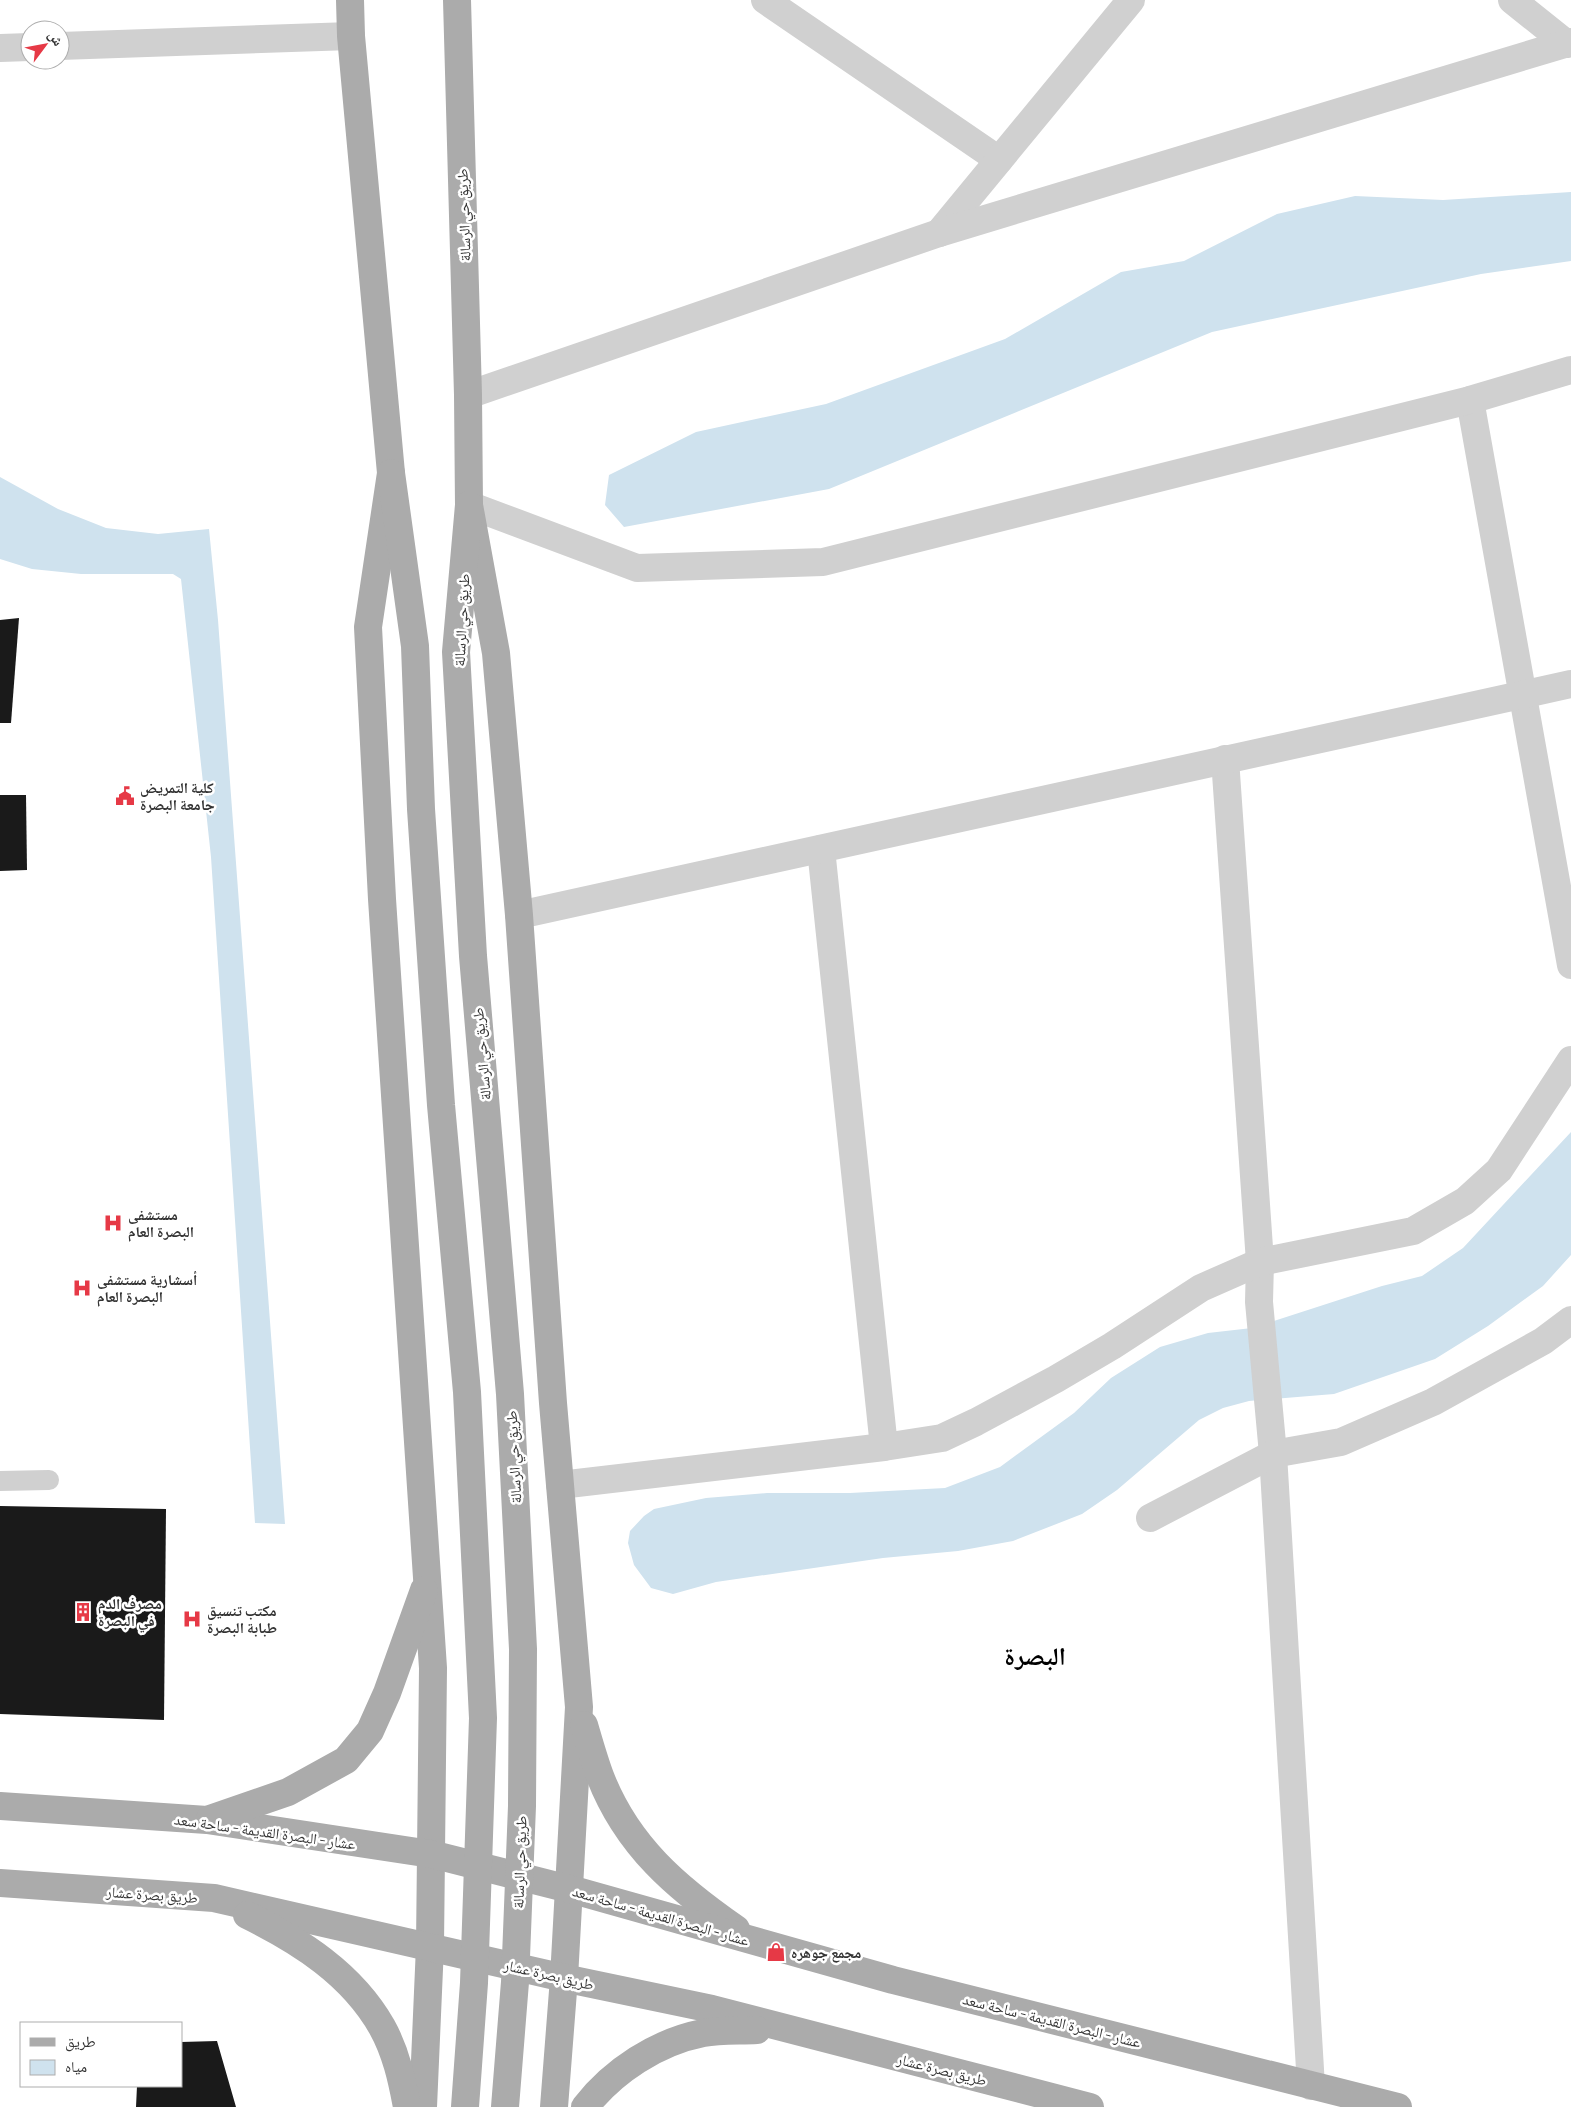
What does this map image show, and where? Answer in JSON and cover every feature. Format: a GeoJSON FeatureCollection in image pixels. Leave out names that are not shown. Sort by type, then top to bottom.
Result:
{"type":"FeatureCollection","features":[{"type":"Feature","properties":{"kind":"main road"},"geometry":{"type":"LineString","coordinates":[[350,0],[351,36],[391,473],[415,646],[421,809],[441,1105],[467,1392],[483,1718],[474,1983],[465,2107]]}},
{"type":"Feature","properties":{"kind":"main road","name":"طريق حي الرسالة"},"geometry":{"type":"LineString","coordinates":[[457,0],[468,395],[469,505],[456,652],[473,956],[510,1394],[523,1649],[515,1982],[505,2107]]}},
{"type":"Feature","properties":{"kind":"main road"},"geometry":{"type":"LineString","coordinates":[[391,473],[368,627],[382,899],[433,1668],[430,1946],[423,2107]]}},
{"type":"Feature","properties":{"kind":"main road"},"geometry":{"type":"LineString","coordinates":[[469,505],[496,653],[519,915],[560,1486],[578,1706],[564,1978],[554,2107]]}},
{"type":"Feature","properties":{"kind":"main road"},"geometry":{"type":"LineString","coordinates":[[207,1820],[288,1792],[346,1760],[370,1731],[387,1693],[428,1579]]}},
{"type":"Feature","properties":{"kind":"main road"},"geometry":{"type":"LineString","coordinates":[[578,1706],[600,1776],[616,1810],[638,1844],[693,1899],[753,1940]]}},
{"type":"Feature","properties":{"kind":"main road","name":"عشار - البصرة القديمة - ساحة سعد"},"geometry":{"type":"LineString","coordinates":[[0,1806],[207,1820],[431,1854],[568,1889],[893,1980],[1398,2107]]}},
{"type":"Feature","properties":{"kind":"main road","name":"طريق بصرة عشار"},"geometry":{"type":"LineString","coordinates":[[0,1883],[212,1898],[430,1946],[564,1978],[712,2009],[1090,2107]]}},
{"type":"Feature","properties":{"kind":"main road"},"geometry":{"type":"LineString","coordinates":[[212,1898],[294,1940],[322,1959],[347,1982],[367,2005],[383,2028],[396,2060],[407,2107]]}},
{"type":"Feature","properties":{"kind":"main road"},"geometry":{"type":"LineString","coordinates":[[585,2107],[611,2078],[657,2049],[680,2039],[704,2033],[787,2029]]}},
{"type":"Feature","properties":{"kind":"street"},"geometry":{"type":"LineString","coordinates":[[765,0],[999,160]]}},
{"type":"Feature","properties":{"kind":"street"},"geometry":{"type":"LineString","coordinates":[[939,232],[1131,0]]}},
{"type":"Feature","properties":{"kind":"street"},"geometry":{"type":"LineString","coordinates":[[1512,0],[1569,43]]}},
{"type":"Feature","properties":{"kind":"street"},"geometry":{"type":"LineString","coordinates":[[70,46],[351,36]]}},
{"type":"Feature","properties":{"kind":"street"},"geometry":{"type":"LineString","coordinates":[[468,395],[939,232],[1569,43]]}},
{"type":"Feature","properties":{"kind":"street"},"geometry":{"type":"LineString","coordinates":[[0,48],[20,47]]}},
{"type":"Feature","properties":{"kind":"street"},"geometry":{"type":"LineString","coordinates":[[469,505],[637,568],[824,562],[1470,400],[1571,370]]}},
{"type":"Feature","properties":{"kind":"street"},"geometry":{"type":"LineString","coordinates":[[1470,400],[1571,965]]}},
{"type":"Feature","properties":{"kind":"street"},"geometry":{"type":"LineString","coordinates":[[519,915],[1571,684]]}},
{"type":"Feature","properties":{"kind":"street"},"geometry":{"type":"LineString","coordinates":[[1225,759],[1260,1262],[1259,1302],[1272,1454],[1311,2086]]}},
{"type":"Feature","properties":{"kind":"street"},"geometry":{"type":"LineString","coordinates":[[821,848],[884,1447]]}},
{"type":"Feature","properties":{"kind":"street"},"geometry":{"type":"LineString","coordinates":[[560,1486],[884,1447],[942,1438],[976,1422],[1112,1346],[1201,1288],[1260,1262],[1413,1231],[1465,1201],[1499,1170],[1571,1060]]}},
{"type":"Feature","properties":{"kind":"street"},"geometry":{"type":"LineString","coordinates":[[1150,1518],[1272,1454],[1341,1442],[1434,1402],[1543,1341],[1571,1320]]}},
{"type":"Feature","properties":{"kind":"lane"},"geometry":{"type":"LineString","coordinates":[[0,1481],[49,1480]]}},
{"type":"Feature","properties":{"kind":"water"},"geometry":{"type":"Polygon","coordinates":[[[1571,192],[1571,261],[1481,274],[1212,332],[829,489],[624,527],[605,505],[609,475],[696,432],[826,404],[1005,339],[1121,272],[1184,261],[1277,214],[1355,196],[1443,200],[1571,192]]]}},
{"type":"Feature","properties":{"kind":"water"},"geometry":{"type":"Polygon","coordinates":[[[0,477],[58,509],[106,528],[158,534],[209,529],[218,620],[285,1524],[255,1523],[211,857],[181,579],[173,574],[81,574],[32,569],[0,559],[0,477]]]}},
{"type":"Feature","properties":{"kind":"water"},"geometry":{"type":"Polygon","coordinates":[[[1571,1132],[1571,1255],[1543,1286],[1488,1326],[1435,1359],[1334,1394],[1249,1401],[1223,1408],[1199,1420],[1117,1490],[1082,1514],[1013,1541],[958,1551],[883,1558],[716,1582],[673,1594],[651,1588],[634,1565],[628,1543],[630,1531],[644,1516],[654,1509],[706,1498],[767,1493],[850,1493],[945,1488],[1000,1467],[1074,1413],[1111,1378],[1160,1347],[1208,1333],[1252,1328],[1382,1286],[1422,1276],[1463,1248],[1571,1132]]]}},
{"type":"Feature","properties":{"kind":"building"},"geometry":{"type":"Polygon","coordinates":[[[19,618],[11,723],[0,723],[0,620],[19,618]]]}},
{"type":"Feature","properties":{"kind":"building"},"geometry":{"type":"Polygon","coordinates":[[[0,795],[26,795],[27,870],[0,871],[0,795]]]}},
{"type":"Feature","properties":{"kind":"building","name":"مصرف الدم في البصرة"},"geometry":{"type":"Polygon","coordinates":[[[0,1506],[166,1509],[164,1720],[0,1714],[0,1506]]]}},
{"type":"Feature","properties":{"kind":"building"},"geometry":{"type":"Polygon","coordinates":[[[217,2041],[236,2107],[136,2107],[137,2087],[182,2087],[182,2042],[217,2041]]]}},
{"type":"Feature","properties":{"kind":"place","name":"كلية التمريض جامعة البصرة"},"geometry":{"type":"Point","coordinates":[125,796]}},
{"type":"Feature","properties":{"kind":"place","name":"مستشفى البصرة العام"},"geometry":{"type":"Point","coordinates":[113,1223]}},
{"type":"Feature","properties":{"kind":"place","name":"أسشارية مستشفى البصرة العام"},"geometry":{"type":"Point","coordinates":[82,1288]}},
{"type":"Feature","properties":{"kind":"place","name":"مصرف الدم في البصرة"},"geometry":{"type":"Point","coordinates":[83,1612]}},
{"type":"Feature","properties":{"kind":"place","name":"مكتب تنسيق طبابة البصرة"},"geometry":{"type":"Point","coordinates":[192,1619]}},
{"type":"Feature","properties":{"kind":"place","name":"مجمع جوهره"},"geometry":{"type":"Point","coordinates":[776,1952]}},
{"type":"Feature","properties":{"kind":"district","name":"البصرة"},"geometry":{"type":"Point","coordinates":[1035,1655]}}]}
